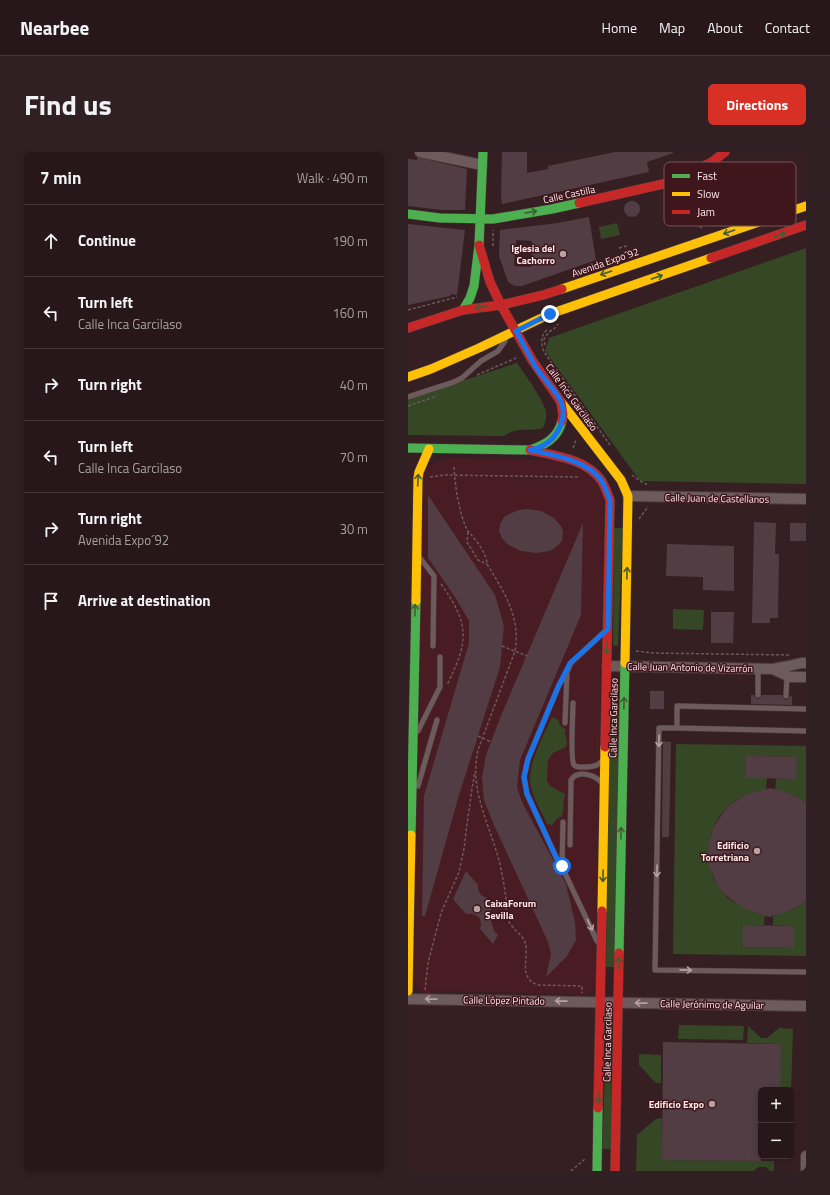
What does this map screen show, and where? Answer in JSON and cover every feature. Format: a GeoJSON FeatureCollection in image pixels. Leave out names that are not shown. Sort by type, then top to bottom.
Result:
{"type":"FeatureCollection","features":[{"type":"Feature","properties":{"kind":"street"},"geometry":{"type":"LineString","coordinates":[[420,152],[482,164]]}},
{"type":"Feature","properties":{"kind":"street"},"geometry":{"type":"LineString","coordinates":[[463,310],[470,298],[474,286],[479,245],[483,152]]}},
{"type":"Feature","properties":{"kind":"street","name":"Calle Castilla"},"geometry":{"type":"LineString","coordinates":[[712,162],[725,152]]}},
{"type":"Feature","properties":{"kind":"street","name":"Calle Castilla"},"geometry":{"type":"LineString","coordinates":[[408,214],[440,218],[479,220],[497,218],[552,209],[664,184]]}},
{"type":"Feature","properties":{"kind":"street"},"geometry":{"type":"LineString","coordinates":[[796,205],[806,196]]}},
{"type":"Feature","properties":{"kind":"street","name":"Avenida Expo´92"},"geometry":{"type":"LineString","coordinates":[[796,210],[806,206]]}},
{"type":"Feature","properties":{"kind":"street"},"geometry":{"type":"LineString","coordinates":[[408,377],[431,369],[550,314],[806,225]]}},
{"type":"Feature","properties":{"kind":"street","name":"Avenida Expo´92"},"geometry":{"type":"LineString","coordinates":[[408,328],[463,310],[501,305],[543,295],[748,226]]}},
{"type":"Feature","properties":{"kind":"street"},"geometry":{"type":"LineString","coordinates":[[795,229],[806,230]]}},
{"type":"Feature","properties":{"kind":"street","name":"Calle Inca Garcilaso"},"geometry":{"type":"LineString","coordinates":[[479,245],[490,282],[513,332],[561,402],[621,480],[628,496],[615,1171]]}},
{"type":"Feature","properties":{"kind":"street"},"geometry":{"type":"LineString","coordinates":[[408,448],[530,450],[542,446],[552,439],[557,433],[562,424],[563,415],[561,402]]}},
{"type":"Feature","properties":{"kind":"street"},"geometry":{"type":"LineString","coordinates":[[408,991],[418,477],[429,448]]}},
{"type":"Feature","properties":{"kind":"street","name":"Calle Inca Garcilaso"},"geometry":{"type":"LineString","coordinates":[[530,450],[572,460],[586,467],[600,478],[606,488],[610,500],[598,1171]]}},
{"type":"Feature","properties":{"kind":"street","name":"Calle Juan de Castellanos"},"geometry":{"type":"LineString","coordinates":[[628,496],[806,499]]}},
{"type":"Feature","properties":{"kind":"street","name":"Calle Juan Antonio de Vizarrón"},"geometry":{"type":"LineString","coordinates":[[607,666],[773,668],[788,671],[801,663],[806,663]]}},
{"type":"Feature","properties":{"kind":"street"},"geometry":{"type":"LineString","coordinates":[[788,671],[802,666],[806,668]]}},
{"type":"Feature","properties":{"kind":"street","name":"Calle Juan Antonio de Vizarrón"},"geometry":{"type":"LineString","coordinates":[[788,671],[790,677],[806,677]]}},
{"type":"Feature","properties":{"kind":"street","name":"Calle López Pintado"},"geometry":{"type":"LineString","coordinates":[[408,998],[618,1002]]}},
{"type":"Feature","properties":{"kind":"street","name":"Calle Jerónimo de Aguilar"},"geometry":{"type":"LineString","coordinates":[[618,1002],[806,1006]]}},
{"type":"Feature","properties":{"kind":"street"},"geometry":{"type":"LineString","coordinates":[[806,1156],[806,1171]]}},
{"type":"Feature","properties":{"kind":"lane"},"geometry":{"type":"LineString","coordinates":[[408,397],[462,378],[481,361],[498,351],[513,332]]}},
{"type":"Feature","properties":{"kind":"lane"},"geometry":{"type":"LineString","coordinates":[[416,554],[434,576],[433,646]]}},
{"type":"Feature","properties":{"kind":"lane"},"geometry":{"type":"LineString","coordinates":[[601,950],[562,866],[556,857],[528,798],[524,777],[528,759],[559,685],[567,672],[570,663],[608,629]]}},
{"type":"Feature","properties":{"kind":"lane"},"geometry":{"type":"LineString","coordinates":[[413,741],[440,687],[440,656]]}},
{"type":"Feature","properties":{"kind":"lane"},"geometry":{"type":"LineString","coordinates":[[758,668],[758,695]]}},
{"type":"Feature","properties":{"kind":"lane"},"geometry":{"type":"LineString","coordinates":[[786,696],[788,671]]}},
{"type":"Feature","properties":{"kind":"lane"},"geometry":{"type":"LineString","coordinates":[[565,723],[567,672]]}},
{"type":"Feature","properties":{"kind":"lane"},"geometry":{"type":"LineString","coordinates":[[573,703],[572,761],[574,765],[591,768],[601,762],[605,757]]}},
{"type":"Feature","properties":{"kind":"lane"},"geometry":{"type":"LineString","coordinates":[[677,728],[677,706],[757,706],[806,709]]}},
{"type":"Feature","properties":{"kind":"lane"},"geometry":{"type":"LineString","coordinates":[[412,807],[437,720]]}},
{"type":"Feature","properties":{"kind":"lane"},"geometry":{"type":"LineString","coordinates":[[806,731],[659,728],[655,970],[806,972]]}},
{"type":"Feature","properties":{"kind":"lane"},"geometry":{"type":"LineString","coordinates":[[570,845],[571,780],[578,775],[590,775],[595,777],[604,787]]}},
{"type":"Feature","properties":{"kind":"lane"},"geometry":{"type":"LineString","coordinates":[[562,866],[563,822]]}},
{"type":"Feature","properties":{"kind":"path"},"geometry":{"type":"LineString","coordinates":[[619,248],[627,246]]}},
{"type":"Feature","properties":{"kind":"path"},"geometry":{"type":"LineString","coordinates":[[408,310],[457,297]]}},
{"type":"Feature","properties":{"kind":"path"},"geometry":{"type":"LineString","coordinates":[[545,345],[544,339],[558,324]]}},
{"type":"Feature","properties":{"kind":"path"},"geometry":{"type":"LineString","coordinates":[[554,326],[549,328],[542,336],[541,340],[544,352],[613,449]]}},
{"type":"Feature","properties":{"kind":"path"},"geometry":{"type":"LineString","coordinates":[[572,450],[578,437]]}},
{"type":"Feature","properties":{"kind":"path"},"geometry":{"type":"LineString","coordinates":[[454,467],[459,503],[468,532],[467,542],[478,560],[487,564]]}},
{"type":"Feature","properties":{"kind":"path"},"geometry":{"type":"LineString","coordinates":[[629,472],[640,481],[648,484],[648,487]]}},
{"type":"Feature","properties":{"kind":"path"},"geometry":{"type":"LineString","coordinates":[[430,477],[445,475],[581,477]]}},
{"type":"Feature","properties":{"kind":"path"},"geometry":{"type":"LineString","coordinates":[[468,532],[473,536],[487,559],[487,564],[508,600],[515,624],[515,652],[478,750],[476,759],[477,787],[480,803],[494,843],[501,869],[508,920],[526,944],[525,972],[534,983],[538,985],[582,986],[582,995]]}},
{"type":"Feature","properties":{"kind":"path"},"geometry":{"type":"LineString","coordinates":[[502,646],[527,656]]}},
{"type":"Feature","properties":{"kind":"path"},"geometry":{"type":"LineString","coordinates":[[636,651],[652,653],[791,655]]}},
{"type":"Feature","properties":{"kind":"path"},"geometry":{"type":"LineString","coordinates":[[478,736],[491,742]]}},
{"type":"Feature","properties":{"kind":"path"},"geometry":{"type":"LineString","coordinates":[[424,992],[428,963],[441,913],[460,872],[476,769]]}},
{"type":"Feature","properties":{"kind":"path"},"geometry":{"type":"LineString","coordinates":[[571,1171],[588,1156]]}},
{"type":"Feature","properties":{"kind":"shaded area"},"geometry":{"type":"Polygon","coordinates":[[[446,458],[559,460],[593,477],[604,498],[595,987],[589,994],[583,996],[576,997],[576,994],[435,991],[432,991],[432,995],[418,990],[414,983],[422,481],[428,467],[433,463],[446,458]]]}},
{"type":"Feature","properties":{"kind":"green space"},"geometry":{"type":"Polygon","coordinates":[[[617,223],[620,235],[601,239],[599,227],[617,223]]]}},
{"type":"Feature","properties":{"kind":"green space"},"geometry":{"type":"Polygon","coordinates":[[[806,248],[806,484],[640,481],[545,351],[549,338],[806,248]]]}},
{"type":"Feature","properties":{"kind":"green space"},"geometry":{"type":"Polygon","coordinates":[[[517,363],[545,407],[546,416],[543,428],[519,430],[504,436],[408,435],[408,399],[517,363]]]}},
{"type":"Feature","properties":{"kind":"green space"},"geometry":{"type":"Polygon","coordinates":[[[614,528],[623,528],[618,646],[613,645],[614,528]]]}},
{"type":"Feature","properties":{"kind":"green space"},"geometry":{"type":"Polygon","coordinates":[[[673,609],[704,610],[703,630],[673,629],[673,609]]]}},
{"type":"Feature","properties":{"kind":"green space"},"geometry":{"type":"Polygon","coordinates":[[[610,705],[619,705],[615,967],[606,967],[610,705]]]}},
{"type":"Feature","properties":{"kind":"green space"},"geometry":{"type":"Polygon","coordinates":[[[552,717],[558,720],[560,725],[566,730],[565,734],[567,741],[566,747],[553,753],[548,760],[547,781],[550,786],[565,794],[562,816],[552,825],[547,824],[538,806],[532,792],[530,779],[536,752],[552,717]]]}},
{"type":"Feature","properties":{"kind":"green space"},"geometry":{"type":"Polygon","coordinates":[[[676,744],[806,746],[806,802],[793,795],[775,791],[776,779],[796,779],[796,757],[746,756],[746,778],[767,778],[766,790],[740,798],[728,807],[718,818],[712,831],[709,845],[709,859],[712,873],[718,886],[728,898],[745,908],[765,913],[764,925],[743,925],[743,947],[793,948],[794,926],[773,925],[773,914],[791,910],[806,902],[806,956],[673,954],[676,744]]]}},
{"type":"Feature","properties":{"kind":"green space"},"geometry":{"type":"Polygon","coordinates":[[[607,1020],[612,1020],[611,1149],[602,1149],[607,1020]]]}},
{"type":"Feature","properties":{"kind":"green space"},"geometry":{"type":"Polygon","coordinates":[[[679,1025],[744,1026],[743,1040],[678,1039],[679,1025]]]}},
{"type":"Feature","properties":{"kind":"green space"},"geometry":{"type":"Polygon","coordinates":[[[748,1026],[761,1038],[767,1038],[779,1028],[793,1029],[791,1087],[780,1087],[780,1044],[747,1043],[748,1026]]]}},
{"type":"Feature","properties":{"kind":"green space"},"geometry":{"type":"Polygon","coordinates":[[[639,1054],[661,1055],[661,1083],[656,1083],[639,1065],[639,1054]]]}},
{"type":"Feature","properties":{"kind":"green space"},"geometry":{"type":"Polygon","coordinates":[[[662,1118],[662,1160],[774,1161],[774,1171],[770,1171],[766,1167],[758,1167],[754,1171],[636,1171],[637,1135],[656,1119],[662,1118]]]}},
{"type":"Feature","properties":{"kind":"building"},"geometry":{"type":"Polygon","coordinates":[[[502,152],[527,152],[527,173],[548,169],[548,166],[615,152],[673,153],[647,162],[649,172],[502,204],[502,152]]]}},
{"type":"Feature","properties":{"kind":"building"},"geometry":{"type":"Polygon","coordinates":[[[417,157],[467,169],[465,210],[441,210],[408,206],[408,159],[417,160],[417,157]]]}},
{"type":"Feature","properties":{"kind":"building"},"geometry":{"type":"Polygon","coordinates":[[[632,201],[638,203],[640,209],[638,215],[632,217],[626,215],[624,209],[626,203],[632,201]]]}},
{"type":"Feature","properties":{"kind":"building"},"geometry":{"type":"Polygon","coordinates":[[[589,217],[596,260],[522,286],[515,286],[508,282],[499,256],[500,230],[558,223],[589,217]],[[516,240],[514,266],[531,267],[532,241],[516,240]]]}},
{"type":"Feature","properties":{"kind":"building"},"geometry":{"type":"Polygon","coordinates":[[[408,224],[465,230],[457,295],[451,294],[450,296],[408,305],[408,224]]]}},
{"type":"Feature","properties":{"kind":"building"},"geometry":{"type":"Polygon","coordinates":[[[428,495],[495,595],[504,626],[500,667],[459,795],[425,916],[422,916],[424,796],[469,643],[469,621],[455,597],[428,558],[428,495]]]}},
{"type":"Feature","properties":{"kind":"building"},"geometry":{"type":"Polygon","coordinates":[[[526,509],[541,511],[554,518],[561,526],[563,532],[562,541],[556,547],[550,551],[536,553],[521,551],[507,544],[502,538],[499,531],[500,524],[504,517],[519,510],[526,509]]]}},
{"type":"Feature","properties":{"kind":"building"},"geometry":{"type":"Polygon","coordinates":[[[754,522],[776,523],[775,554],[779,554],[778,618],[770,618],[770,623],[752,623],[754,522]]]}},
{"type":"Feature","properties":{"kind":"building"},"geometry":{"type":"Polygon","coordinates":[[[583,523],[581,615],[520,760],[517,787],[522,802],[566,884],[575,922],[576,940],[567,956],[546,977],[551,954],[548,942],[494,825],[484,800],[482,778],[486,755],[500,718],[583,523]]]}},
{"type":"Feature","properties":{"kind":"building"},"geometry":{"type":"Polygon","coordinates":[[[790,523],[806,523],[806,541],[790,541],[790,523]]]}},
{"type":"Feature","properties":{"kind":"building"},"geometry":{"type":"Polygon","coordinates":[[[667,544],[734,546],[734,591],[703,590],[703,577],[666,576],[667,544]]]}},
{"type":"Feature","properties":{"kind":"building"},"geometry":{"type":"Polygon","coordinates":[[[711,612],[734,612],[733,643],[711,643],[711,612]]]}},
{"type":"Feature","properties":{"kind":"building"},"geometry":{"type":"Polygon","coordinates":[[[650,691],[664,691],[664,709],[650,709],[650,691]]]}},
{"type":"Feature","properties":{"kind":"building"},"geometry":{"type":"Polygon","coordinates":[[[751,695],[754,695],[758,699],[762,695],[782,695],[786,700],[792,696],[792,705],[751,704],[751,695]]]}},
{"type":"Feature","properties":{"kind":"building"},"geometry":{"type":"Polygon","coordinates":[[[663,741],[671,742],[669,837],[662,837],[663,741]]]}},
{"type":"Feature","properties":{"kind":"building"},"geometry":{"type":"Polygon","coordinates":[[[746,756],[797,757],[796,779],[746,778],[746,756]]]}},
{"type":"Feature","properties":{"kind":"building","name":"Edificio Torretriana"},"geometry":{"type":"Polygon","coordinates":[[[771,788],[793,795],[806,802],[806,902],[791,910],[769,917],[746,909],[722,892],[709,866],[708,846],[713,828],[724,811],[731,804],[747,794],[771,788]]]}},
{"type":"Feature","properties":{"kind":"building","name":"CaixaForum Sevilla"},"geometry":{"type":"Polygon","coordinates":[[[466,871],[478,885],[481,895],[491,900],[493,904],[491,907],[491,921],[494,931],[498,935],[493,944],[480,929],[480,918],[473,914],[466,914],[453,899],[466,871]]]}},
{"type":"Feature","properties":{"kind":"building"},"geometry":{"type":"Polygon","coordinates":[[[743,925],[794,926],[794,948],[743,947],[743,925]]]}},
{"type":"Feature","properties":{"kind":"building","name":"Edificio Expo"},"geometry":{"type":"Polygon","coordinates":[[[663,1042],[781,1044],[780,1087],[758,1087],[758,1159],[761,1159],[761,1161],[662,1160],[663,1042]]]}},
{"type":"Feature","properties":{"kind":"traffic: fast"},"geometry":{"type":"LineString","coordinates":[[463,310],[470,298],[474,286],[479,245],[483,152]]}},
{"type":"Feature","properties":{"kind":"traffic: fast"},"geometry":{"type":"LineString","coordinates":[[408,214],[440,218],[493,219],[579,203]]}},
{"type":"Feature","properties":{"kind":"traffic: fast"},"geometry":{"type":"LineString","coordinates":[[408,448],[530,450],[541,446],[550,440],[557,432],[562,421]]}},
{"type":"Feature","properties":{"kind":"traffic: fast"},"geometry":{"type":"LineString","coordinates":[[411,835],[416,601]]}},
{"type":"Feature","properties":{"kind":"traffic: fast"},"geometry":{"type":"LineString","coordinates":[[619,953],[625,663]]}},
{"type":"Feature","properties":{"kind":"traffic: fast"},"geometry":{"type":"LineString","coordinates":[[597,1171],[598,1108]]}},
{"type":"Feature","properties":{"kind":"traffic: slow"},"geometry":{"type":"LineString","coordinates":[[796,209],[806,206]]}},
{"type":"Feature","properties":{"kind":"traffic: slow"},"geometry":{"type":"LineString","coordinates":[[562,289],[747,226]]}},
{"type":"Feature","properties":{"kind":"traffic: slow"},"geometry":{"type":"LineString","coordinates":[[408,377],[431,369],[479,348],[550,314],[711,258]]}},
{"type":"Feature","properties":{"kind":"traffic: slow"},"geometry":{"type":"LineString","coordinates":[[561,402],[621,480],[628,496],[625,663]]}},
{"type":"Feature","properties":{"kind":"traffic: slow"},"geometry":{"type":"LineString","coordinates":[[416,601],[418,478],[429,449]]}},
{"type":"Feature","properties":{"kind":"traffic: slow"},"geometry":{"type":"LineString","coordinates":[[602,911],[605,747]]}},
{"type":"Feature","properties":{"kind":"traffic: slow"},"geometry":{"type":"LineString","coordinates":[[408,991],[411,835]]}},
{"type":"Feature","properties":{"kind":"traffic: jam"},"geometry":{"type":"LineString","coordinates":[[712,162],[725,152]]}},
{"type":"Feature","properties":{"kind":"traffic: jam"},"geometry":{"type":"LineString","coordinates":[[579,203],[664,184]]}},
{"type":"Feature","properties":{"kind":"traffic: jam"},"geometry":{"type":"LineString","coordinates":[[711,258],[806,225]]}},
{"type":"Feature","properties":{"kind":"traffic: jam"},"geometry":{"type":"LineString","coordinates":[[479,245],[490,282],[501,305],[532,360],[561,402],[563,415],[562,421]]}},
{"type":"Feature","properties":{"kind":"traffic: jam"},"geometry":{"type":"LineString","coordinates":[[408,328],[463,310],[501,305],[562,289]]}},
{"type":"Feature","properties":{"kind":"traffic: jam"},"geometry":{"type":"LineString","coordinates":[[530,450],[559,456],[578,462],[587,467],[601,480],[610,500],[605,747]]}},
{"type":"Feature","properties":{"kind":"traffic: jam"},"geometry":{"type":"LineString","coordinates":[[598,1108],[602,911]]}},
{"type":"Feature","properties":{"kind":"traffic: jam"},"geometry":{"type":"LineString","coordinates":[[615,1171],[619,953]]}},
{"type":"Feature","properties":{"kind":"place","name":"Iglesia del Cachorro"},"geometry":{"type":"Point","coordinates":[563,254]}},
{"type":"Feature","properties":{"kind":"place","name":"Edificio Torretriana"},"geometry":{"type":"Point","coordinates":[757,851]}},
{"type":"Feature","properties":{"kind":"place","name":"CaixaForum Sevilla"},"geometry":{"type":"Point","coordinates":[477,909]}},
{"type":"Feature","properties":{"kind":"place","name":"Edificio Expo"},"geometry":{"type":"Point","coordinates":[712,1104]}},
{"type":"Feature","properties":{"kind":"route"},"geometry":{"type":"LineString","coordinates":[[550,314],[516,331],[538,370],[561,402],[563,415],[562,424],[552,439],[542,446],[530,450],[572,460],[586,467],[600,478],[606,488],[610,500],[608,629],[570,663],[567,672],[559,685],[528,759],[524,777],[528,798],[556,857],[562,866]]}}]}
